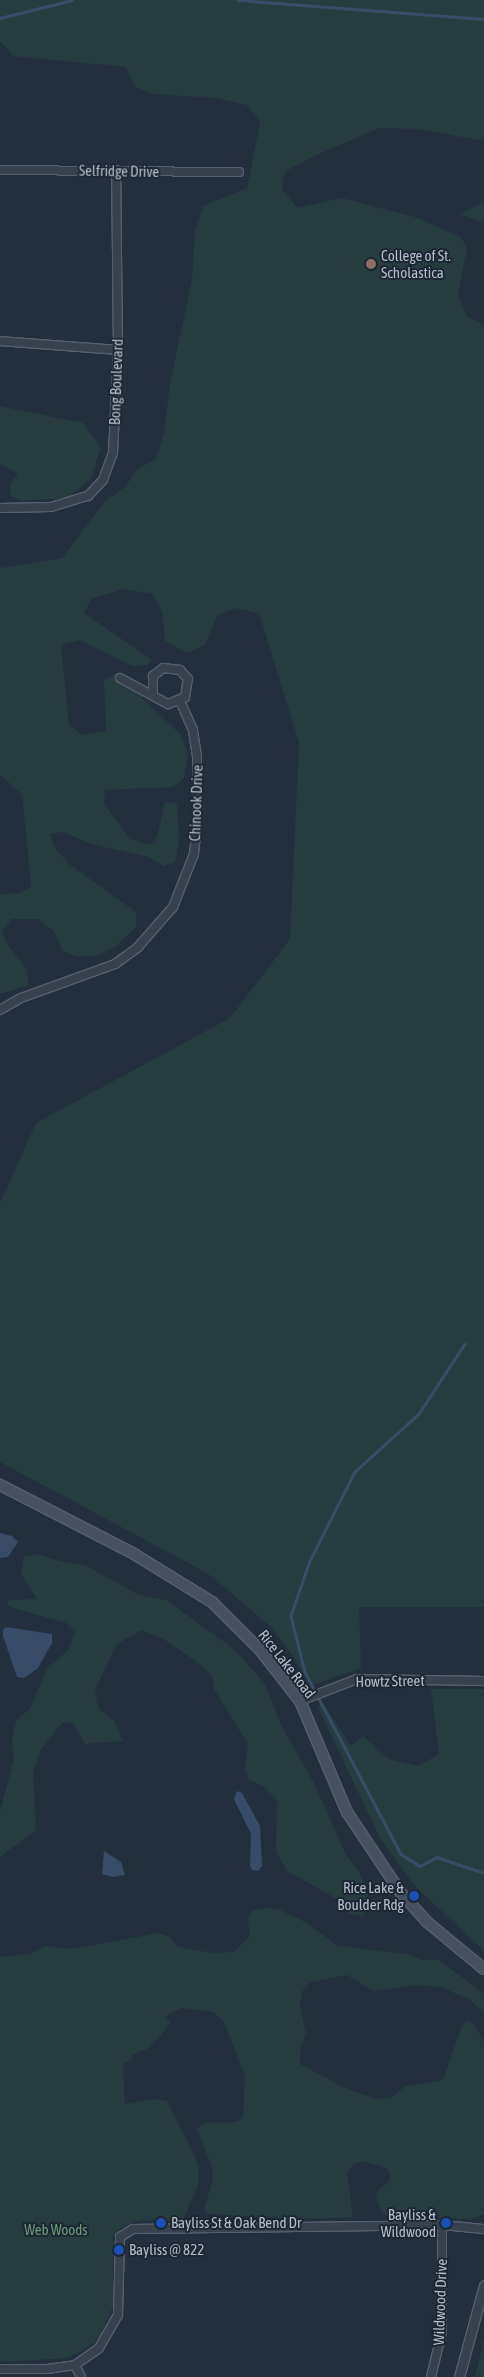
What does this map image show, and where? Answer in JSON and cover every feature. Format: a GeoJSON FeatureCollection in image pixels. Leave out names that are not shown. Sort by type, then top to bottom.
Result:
{"type":"FeatureCollection","features":[{"type":"Feature","properties":{"kind":"main road","name":"Rice Lake Road"},"geometry":{"type":"LineString","coordinates":[[0,1485],[134,1554],[212,1602],[260,1650],[300,1701],[347,1812],[401,1893],[427,1922],[484,1968]]}},
{"type":"Feature","properties":{"kind":"street","name":"Selfridge Drive"},"geometry":{"type":"LineString","coordinates":[[0,170],[239,172]]}},
{"type":"Feature","properties":{"kind":"street","name":"Bong Boulevard"},"geometry":{"type":"LineString","coordinates":[[0,508],[51,507],[88,496],[103,480],[113,453],[118,350],[116,170]]}},
{"type":"Feature","properties":{"kind":"street"},"geometry":{"type":"LineString","coordinates":[[0,341],[118,350]]}},
{"type":"Feature","properties":{"kind":"street"},"geometry":{"type":"LineString","coordinates":[[120,678],[153,694],[162,703],[180,701],[188,692],[188,680],[175,667],[163,668],[153,676],[153,694]]}},
{"type":"Feature","properties":{"kind":"street","name":"Chinook Drive"},"geometry":{"type":"LineString","coordinates":[[0,1010],[22,998],[115,964],[138,947],[173,907],[194,854],[197,824],[197,756],[193,730],[180,701]]}},
{"type":"Feature","properties":{"kind":"street","name":"Howtz Street"},"geometry":{"type":"LineString","coordinates":[[300,1701],[357,1679],[484,1681]]}},
{"type":"Feature","properties":{"kind":"street"},"geometry":{"type":"LineString","coordinates":[[0,2369],[47,2369],[75,2364],[98,2348],[114,2325],[119,2308],[118,2245],[125,2232],[133,2229],[442,2225],[484,2229]]}},
{"type":"Feature","properties":{"kind":"street","name":"Wildwood Drive"},"geometry":{"type":"LineString","coordinates":[[432,2377],[442,2332],[442,2225]]}},
{"type":"Feature","properties":{"kind":"street"},"geometry":{"type":"LineString","coordinates":[[459,2377],[484,2285]]}},
{"type":"Feature","properties":{"kind":"street"},"geometry":{"type":"LineString","coordinates":[[75,2364],[81,2377]]}},
{"type":"Feature","properties":{"kind":"green space"},"geometry":{"type":"Polygon","coordinates":[[[0,0],[484,0],[484,141],[418,129],[379,128],[312,157],[286,171],[283,178],[282,189],[297,208],[342,198],[415,217],[461,237],[467,248],[458,294],[466,316],[484,325],[484,1607],[359,1607],[361,1668],[310,1686],[292,1654],[269,1625],[207,1573],[0,1462],[0,1203],[36,1123],[230,1018],[290,939],[299,743],[259,613],[235,608],[217,616],[206,644],[187,653],[165,641],[162,611],[152,594],[125,589],[92,598],[84,613],[152,660],[147,665],[132,666],[79,640],[61,645],[69,725],[82,735],[106,731],[104,680],[116,673],[132,683],[142,698],[181,735],[188,754],[184,778],[173,787],[105,790],[104,804],[130,839],[150,845],[157,837],[165,802],[177,803],[179,840],[175,862],[164,866],[149,857],[91,844],[63,832],[50,834],[55,848],[69,864],[136,912],[136,927],[115,947],[95,956],[76,957],[62,950],[54,931],[38,919],[12,919],[2,931],[7,944],[26,968],[29,985],[0,994],[0,894],[21,893],[31,886],[22,794],[0,775],[0,568],[62,558],[104,502],[125,487],[137,470],[156,458],[164,433],[170,384],[192,279],[195,231],[203,206],[247,188],[260,122],[247,105],[216,98],[152,94],[135,87],[126,67],[13,56],[0,41],[0,0]]]}},
{"type":"Feature","properties":{"kind":"green space"},"geometry":{"type":"Polygon","coordinates":[[[484,202],[484,223],[460,214],[484,202]]]}},
{"type":"Feature","properties":{"kind":"green space"},"geometry":{"type":"Polygon","coordinates":[[[0,406],[83,423],[101,447],[91,479],[67,498],[20,501],[10,495],[10,484],[18,474],[0,464],[0,406]]]}},
{"type":"Feature","properties":{"kind":"green space"},"geometry":{"type":"Polygon","coordinates":[[[38,1554],[59,1561],[85,1565],[139,1595],[166,1600],[234,1649],[265,1684],[282,1727],[315,1785],[346,1855],[361,1875],[368,1898],[363,1916],[350,1914],[335,1898],[287,1871],[276,1852],[277,1800],[263,1786],[249,1780],[245,1769],[248,1744],[214,1689],[213,1678],[204,1667],[162,1638],[141,1630],[117,1644],[95,1689],[98,1708],[114,1721],[123,1741],[85,1744],[72,1722],[62,1723],[40,1751],[33,1773],[36,1830],[0,1857],[0,1812],[14,1758],[12,1741],[16,1720],[30,1709],[46,1670],[69,1649],[75,1632],[66,1623],[7,1606],[8,1600],[37,1599],[21,1574],[24,1556],[38,1554]]]}},
{"type":"Feature","properties":{"kind":"green space"},"geometry":{"type":"Polygon","coordinates":[[[431,1689],[484,1689],[484,1951],[414,1885],[380,1838],[318,1707],[323,1703],[351,1746],[363,1736],[389,1759],[418,1766],[439,1754],[431,1689]]]}},
{"type":"Feature","properties":{"kind":"green space","name":"Web Woods"},"geometry":{"type":"Polygon","coordinates":[[[268,1908],[280,1910],[307,1923],[338,1946],[408,1954],[421,1960],[438,1960],[484,1993],[484,2013],[469,1999],[440,1987],[414,1985],[373,1991],[347,1975],[311,1982],[303,1990],[300,2005],[306,2034],[301,2047],[300,2064],[345,2088],[376,2099],[391,2098],[404,2087],[443,2080],[461,2028],[466,2021],[473,2023],[484,2041],[484,2215],[471,2219],[388,2217],[381,2212],[376,2198],[378,2190],[388,2183],[391,2175],[386,2168],[363,2161],[353,2164],[347,2174],[353,2217],[296,2219],[209,2214],[204,2210],[213,2178],[212,2167],[197,2129],[204,2123],[236,2122],[243,2118],[245,2076],[223,2020],[213,2012],[181,2008],[166,2016],[170,2023],[161,2035],[149,2048],[133,2054],[131,2061],[124,2062],[123,2070],[125,2104],[154,2099],[167,2101],[199,2167],[198,2185],[183,2220],[135,2221],[118,2230],[113,2237],[113,2306],[101,2335],[90,2346],[68,2358],[0,2362],[0,1957],[30,1954],[45,1946],[71,1949],[159,1933],[170,1937],[178,1947],[213,1953],[234,1952],[250,1936],[248,1919],[250,1914],[254,1910],[268,1908]]]}},
{"type":"Feature","properties":{"kind":"green space"},"geometry":{"type":"Polygon","coordinates":[[[484,2339],[484,2377],[475,2377],[480,2356],[484,2339]]]}},
{"type":"Feature","properties":{"kind":"water"},"geometry":{"type":"Polygon","coordinates":[[[0,1533],[12,1536],[18,1542],[8,1557],[0,1558],[0,1533]]]}},
{"type":"Feature","properties":{"kind":"water"},"geometry":{"type":"Polygon","coordinates":[[[6,1627],[52,1634],[52,1643],[38,1668],[24,1678],[17,1677],[3,1636],[3,1630],[6,1627]]]}},
{"type":"Feature","properties":{"kind":"water"},"geometry":{"type":"Polygon","coordinates":[[[237,1791],[242,1793],[260,1826],[262,1866],[258,1871],[252,1870],[250,1865],[251,1834],[234,1799],[237,1791]]]}},
{"type":"Feature","properties":{"kind":"water"},"geometry":{"type":"Polygon","coordinates":[[[104,1851],[121,1862],[125,1875],[113,1877],[102,1874],[104,1851]]]}},
{"type":"Feature","properties":{"kind":"waterway"},"geometry":{"type":"LineString","coordinates":[[0,18],[72,0]]}},
{"type":"Feature","properties":{"kind":"waterway"},"geometry":{"type":"LineString","coordinates":[[238,0],[484,19]]}},
{"type":"Feature","properties":{"kind":"waterway"},"geometry":{"type":"LineString","coordinates":[[465,1344],[419,1414],[355,1472],[310,1561],[291,1616],[305,1672],[401,1854],[420,1866],[437,1857],[484,1873]]}},
{"type":"Feature","properties":{"kind":"place","name":"College of St. Scholastica"},"geometry":{"type":"Point","coordinates":[371,264]}},
{"type":"Feature","properties":{"kind":"place","name":"Rice Lake & Boulder Rdg"},"geometry":{"type":"Point","coordinates":[414,1896]}},
{"type":"Feature","properties":{"kind":"place","name":"Bayliss St & Oak Bend Dr"},"geometry":{"type":"Point","coordinates":[161,2223]}},
{"type":"Feature","properties":{"kind":"place","name":"Bayliss & Wildwood"},"geometry":{"type":"Point","coordinates":[446,2223]}},
{"type":"Feature","properties":{"kind":"place","name":"Bayliss @ 822"},"geometry":{"type":"Point","coordinates":[119,2250]}}]}
